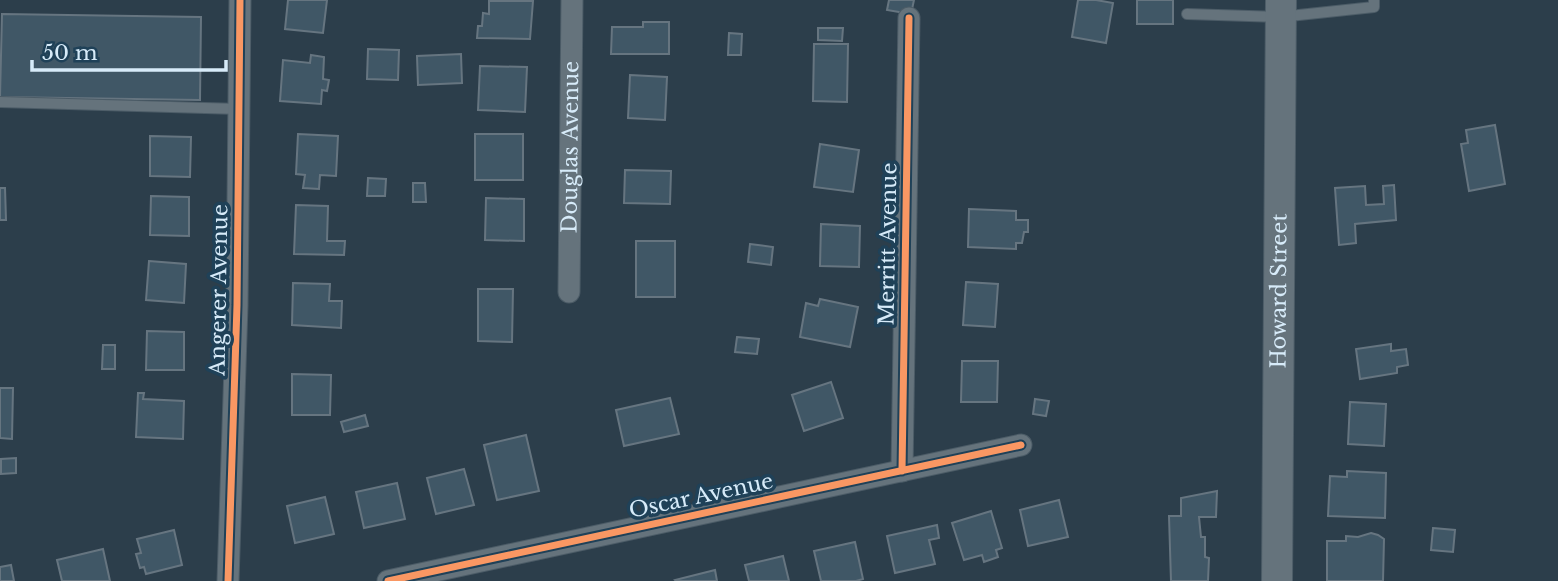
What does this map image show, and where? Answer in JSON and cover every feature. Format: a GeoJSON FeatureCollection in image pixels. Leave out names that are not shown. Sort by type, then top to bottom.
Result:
{"type":"FeatureCollection","features":[{"type":"Feature","properties":{"kind":"main road","name":"Howard Street"},"geometry":{"type":"LineString","coordinates":[[1278,581],[1281,9]]}},
{"type":"Feature","properties":{"kind":"street","name":"Angerer Avenue"},"geometry":{"type":"LineString","coordinates":[[228,581],[237,305],[240,0]]}},
{"type":"Feature","properties":{"kind":"street","name":"Douglas Avenue"},"geometry":{"type":"LineString","coordinates":[[569,292],[572,0]]}},
{"type":"Feature","properties":{"kind":"street","name":"Merritt Avenue"},"geometry":{"type":"LineString","coordinates":[[902,471],[909,18]]}},
{"type":"Feature","properties":{"kind":"street","name":"Oscar Avenue"},"geometry":{"type":"LineString","coordinates":[[388,581],[1021,445]]}},
{"type":"Feature","properties":{"kind":"lane"},"geometry":{"type":"LineString","coordinates":[[1187,15],[1374,7],[1374,0]]}},
{"type":"Feature","properties":{"kind":"lane"},"geometry":{"type":"LineString","coordinates":[[0,102],[239,109]]}},
{"type":"Feature","properties":{"kind":"building"},"geometry":{"type":"Polygon","coordinates":[[[288,0],[327,0],[323,33],[285,29],[288,0]]]}},
{"type":"Feature","properties":{"kind":"building"},"geometry":{"type":"Polygon","coordinates":[[[889,0],[914,0],[911,14],[887,10],[889,0]]]}},
{"type":"Feature","properties":{"kind":"building"},"geometry":{"type":"Polygon","coordinates":[[[1078,0],[1113,3],[1106,43],[1072,37],[1078,0]]]}},
{"type":"Feature","properties":{"kind":"building"},"geometry":{"type":"Polygon","coordinates":[[[1137,0],[1173,0],[1173,24],[1137,24],[1137,0]]]}},
{"type":"Feature","properties":{"kind":"building"},"geometry":{"type":"Polygon","coordinates":[[[489,1],[533,1],[530,39],[477,38],[483,13],[489,14],[489,1]]]}},
{"type":"Feature","properties":{"kind":"building"},"geometry":{"type":"Polygon","coordinates":[[[2,14],[201,17],[200,100],[0,97],[2,14]]]}},
{"type":"Feature","properties":{"kind":"building"},"geometry":{"type":"Polygon","coordinates":[[[643,22],[669,22],[669,54],[611,54],[612,27],[643,27],[643,22]]]}},
{"type":"Feature","properties":{"kind":"building"},"geometry":{"type":"Polygon","coordinates":[[[818,28],[843,28],[842,41],[818,40],[818,28]]]}},
{"type":"Feature","properties":{"kind":"building"},"geometry":{"type":"Polygon","coordinates":[[[729,33],[742,34],[741,55],[728,55],[729,33]]]}},
{"type":"Feature","properties":{"kind":"building"},"geometry":{"type":"Polygon","coordinates":[[[814,44],[848,44],[847,102],[813,101],[814,44]]]}},
{"type":"Feature","properties":{"kind":"building"},"geometry":{"type":"Polygon","coordinates":[[[368,49],[399,50],[398,80],[367,79],[368,49]]]}},
{"type":"Feature","properties":{"kind":"building"},"geometry":{"type":"Polygon","coordinates":[[[461,54],[462,83],[418,85],[417,56],[461,54]]]}},
{"type":"Feature","properties":{"kind":"building"},"geometry":{"type":"Polygon","coordinates":[[[311,55],[324,57],[323,79],[329,80],[327,91],[322,90],[321,104],[280,101],[283,60],[310,63],[311,55]]]}},
{"type":"Feature","properties":{"kind":"building"},"geometry":{"type":"Polygon","coordinates":[[[480,66],[527,67],[525,112],[478,110],[480,66]]]}},
{"type":"Feature","properties":{"kind":"building"},"geometry":{"type":"Polygon","coordinates":[[[630,75],[667,77],[665,120],[628,118],[630,75]]]}},
{"type":"Feature","properties":{"kind":"building"},"geometry":{"type":"Polygon","coordinates":[[[1495,125],[1505,184],[1469,191],[1461,144],[1468,143],[1466,130],[1495,125]]]}},
{"type":"Feature","properties":{"kind":"building"},"geometry":{"type":"Polygon","coordinates":[[[298,134],[338,136],[336,176],[320,175],[319,189],[303,188],[305,175],[296,174],[298,134]]]}},
{"type":"Feature","properties":{"kind":"building"},"geometry":{"type":"Polygon","coordinates":[[[475,134],[523,134],[523,180],[475,180],[475,134]]]}},
{"type":"Feature","properties":{"kind":"building"},"geometry":{"type":"Polygon","coordinates":[[[150,136],[191,137],[190,177],[150,176],[150,136]]]}},
{"type":"Feature","properties":{"kind":"building"},"geometry":{"type":"Polygon","coordinates":[[[820,144],[859,150],[853,192],[814,187],[820,144]]]}},
{"type":"Feature","properties":{"kind":"building"},"geometry":{"type":"Polygon","coordinates":[[[625,170],[671,171],[670,204],[624,203],[625,170]]]}},
{"type":"Feature","properties":{"kind":"building"},"geometry":{"type":"Polygon","coordinates":[[[368,178],[386,179],[385,196],[367,196],[368,178]]]}},
{"type":"Feature","properties":{"kind":"building"},"geometry":{"type":"Polygon","coordinates":[[[413,183],[425,183],[426,202],[413,202],[413,183]]]}},
{"type":"Feature","properties":{"kind":"building"},"geometry":{"type":"Polygon","coordinates":[[[1394,185],[1396,220],[1355,224],[1356,243],[1339,245],[1335,188],[1365,186],[1366,205],[1384,204],[1383,186],[1394,185]]]}},
{"type":"Feature","properties":{"kind":"building"},"geometry":{"type":"Polygon","coordinates":[[[0,188],[5,188],[6,220],[0,220],[0,188]]]}},
{"type":"Feature","properties":{"kind":"building"},"geometry":{"type":"Polygon","coordinates":[[[151,196],[189,197],[189,236],[150,235],[151,196]]]}},
{"type":"Feature","properties":{"kind":"building"},"geometry":{"type":"Polygon","coordinates":[[[486,198],[524,199],[524,241],[485,240],[486,198]]]}},
{"type":"Feature","properties":{"kind":"building"},"geometry":{"type":"Polygon","coordinates":[[[296,205],[328,206],[327,241],[345,241],[344,255],[294,254],[296,205]]]}},
{"type":"Feature","properties":{"kind":"building"},"geometry":{"type":"Polygon","coordinates":[[[969,209],[1016,211],[1016,220],[1028,220],[1028,232],[1024,232],[1022,243],[1016,243],[1016,249],[968,247],[969,209]]]}},
{"type":"Feature","properties":{"kind":"building"},"geometry":{"type":"Polygon","coordinates":[[[821,224],[860,226],[859,267],[820,266],[821,224]]]}},
{"type":"Feature","properties":{"kind":"building"},"geometry":{"type":"Polygon","coordinates":[[[636,241],[675,241],[675,297],[636,297],[636,241]]]}},
{"type":"Feature","properties":{"kind":"building"},"geometry":{"type":"Polygon","coordinates":[[[750,244],[773,247],[771,265],[748,262],[750,244]]]}},
{"type":"Feature","properties":{"kind":"building"},"geometry":{"type":"Polygon","coordinates":[[[149,261],[186,264],[184,303],[146,300],[149,261]]]}},
{"type":"Feature","properties":{"kind":"building"},"geometry":{"type":"Polygon","coordinates":[[[966,282],[998,284],[995,327],[963,325],[966,282]]]}},
{"type":"Feature","properties":{"kind":"building"},"geometry":{"type":"Polygon","coordinates":[[[293,283],[330,284],[329,301],[342,301],[341,328],[292,325],[293,283]]]}},
{"type":"Feature","properties":{"kind":"building"},"geometry":{"type":"Polygon","coordinates":[[[478,289],[513,289],[512,342],[478,341],[478,289]]]}},
{"type":"Feature","properties":{"kind":"building"},"geometry":{"type":"Polygon","coordinates":[[[820,299],[858,307],[850,347],[800,337],[806,303],[818,306],[820,299]]]}},
{"type":"Feature","properties":{"kind":"building"},"geometry":{"type":"Polygon","coordinates":[[[147,331],[184,332],[184,370],[146,370],[147,331]]]}},
{"type":"Feature","properties":{"kind":"building"},"geometry":{"type":"Polygon","coordinates":[[[737,337],[759,339],[757,354],[735,352],[737,337]]]}},
{"type":"Feature","properties":{"kind":"building"},"geometry":{"type":"Polygon","coordinates":[[[1391,344],[1391,351],[1406,349],[1408,365],[1397,367],[1397,373],[1360,379],[1356,349],[1391,344]]]}},
{"type":"Feature","properties":{"kind":"building"},"geometry":{"type":"Polygon","coordinates":[[[103,345],[115,345],[115,369],[102,369],[103,345]]]}},
{"type":"Feature","properties":{"kind":"building"},"geometry":{"type":"Polygon","coordinates":[[[962,361],[998,361],[997,402],[961,402],[962,361]]]}},
{"type":"Feature","properties":{"kind":"building"},"geometry":{"type":"Polygon","coordinates":[[[292,374],[331,375],[330,415],[292,415],[292,374]]]}},
{"type":"Feature","properties":{"kind":"building"},"geometry":{"type":"Polygon","coordinates":[[[831,382],[843,418],[804,431],[792,395],[831,382]]]}},
{"type":"Feature","properties":{"kind":"building"},"geometry":{"type":"Polygon","coordinates":[[[0,388],[13,388],[12,439],[0,438],[0,388]]]}},
{"type":"Feature","properties":{"kind":"building"},"geometry":{"type":"Polygon","coordinates":[[[138,393],[144,393],[143,399],[184,401],[183,439],[136,437],[138,393]]]}},
{"type":"Feature","properties":{"kind":"building"},"geometry":{"type":"Polygon","coordinates":[[[670,398],[679,434],[624,446],[616,410],[670,398]]]}},
{"type":"Feature","properties":{"kind":"building"},"geometry":{"type":"Polygon","coordinates":[[[1035,399],[1049,401],[1046,416],[1033,414],[1035,399]]]}},
{"type":"Feature","properties":{"kind":"building"},"geometry":{"type":"Polygon","coordinates":[[[1350,402],[1386,404],[1384,446],[1348,444],[1350,402]]]}},
{"type":"Feature","properties":{"kind":"building"},"geometry":{"type":"Polygon","coordinates":[[[365,415],[368,426],[344,432],[341,422],[365,415]]]}},
{"type":"Feature","properties":{"kind":"building"},"geometry":{"type":"Polygon","coordinates":[[[526,435],[539,491],[497,500],[484,445],[526,435]]]}},
{"type":"Feature","properties":{"kind":"building"},"geometry":{"type":"Polygon","coordinates":[[[16,458],[16,473],[1,474],[1,459],[16,458]]]}},
{"type":"Feature","properties":{"kind":"building"},"geometry":{"type":"Polygon","coordinates":[[[464,469],[474,505],[436,514],[427,478],[464,469]]]}},
{"type":"Feature","properties":{"kind":"building"},"geometry":{"type":"Polygon","coordinates":[[[1347,471],[1386,473],[1385,518],[1328,516],[1330,476],[1347,477],[1347,471]]]}},
{"type":"Feature","properties":{"kind":"building"},"geometry":{"type":"Polygon","coordinates":[[[397,483],[405,519],[364,528],[356,492],[397,483]]]}},
{"type":"Feature","properties":{"kind":"building"},"geometry":{"type":"Polygon","coordinates":[[[1217,491],[1216,517],[1199,517],[1201,537],[1205,537],[1205,557],[1209,558],[1208,581],[1171,581],[1169,516],[1181,516],[1181,498],[1217,491]]]}},
{"type":"Feature","properties":{"kind":"building"},"geometry":{"type":"Polygon","coordinates":[[[325,497],[334,534],[295,543],[287,506],[325,497]]]}},
{"type":"Feature","properties":{"kind":"building"},"geometry":{"type":"Polygon","coordinates":[[[1059,500],[1068,537],[1028,546],[1020,510],[1059,500]]]}},
{"type":"Feature","properties":{"kind":"building"},"geometry":{"type":"Polygon","coordinates":[[[991,511],[1002,548],[996,550],[998,557],[984,562],[982,555],[964,560],[952,523],[991,511]]]}},
{"type":"Feature","properties":{"kind":"building"},"geometry":{"type":"Polygon","coordinates":[[[937,525],[939,538],[929,540],[935,564],[895,573],[887,536],[937,525]]]}},
{"type":"Feature","properties":{"kind":"building"},"geometry":{"type":"Polygon","coordinates":[[[1433,528],[1455,530],[1453,552],[1431,550],[1433,528]]]}},
{"type":"Feature","properties":{"kind":"building"},"geometry":{"type":"Polygon","coordinates":[[[174,530],[182,565],[146,574],[144,567],[140,568],[136,554],[141,553],[137,539],[174,530]]]}},
{"type":"Feature","properties":{"kind":"building"},"geometry":{"type":"Polygon","coordinates":[[[1371,533],[1384,539],[1383,581],[1327,581],[1327,541],[1346,541],[1346,536],[1358,537],[1371,533]]]}},
{"type":"Feature","properties":{"kind":"building"},"geometry":{"type":"Polygon","coordinates":[[[855,542],[863,579],[821,581],[814,551],[855,542]]]}},
{"type":"Feature","properties":{"kind":"building"},"geometry":{"type":"Polygon","coordinates":[[[103,549],[110,581],[62,581],[57,560],[103,549]]]}},
{"type":"Feature","properties":{"kind":"building"},"geometry":{"type":"Polygon","coordinates":[[[783,556],[789,581],[749,581],[745,565],[783,556]]]}},
{"type":"Feature","properties":{"kind":"building"},"geometry":{"type":"Polygon","coordinates":[[[11,565],[14,581],[0,581],[0,567],[11,565]]]}},
{"type":"Feature","properties":{"kind":"building"},"geometry":{"type":"Polygon","coordinates":[[[715,570],[717,581],[675,580],[715,570]]]}},
{"type":"Feature","properties":{"kind":"cycle path"},"geometry":{"type":"LineString","coordinates":[[228,581],[237,305],[240,0]]}},
{"type":"Feature","properties":{"kind":"cycle path"},"geometry":{"type":"LineString","coordinates":[[902,471],[909,18]]}},
{"type":"Feature","properties":{"kind":"cycle path"},"geometry":{"type":"LineString","coordinates":[[388,581],[1021,445]]}}]}
